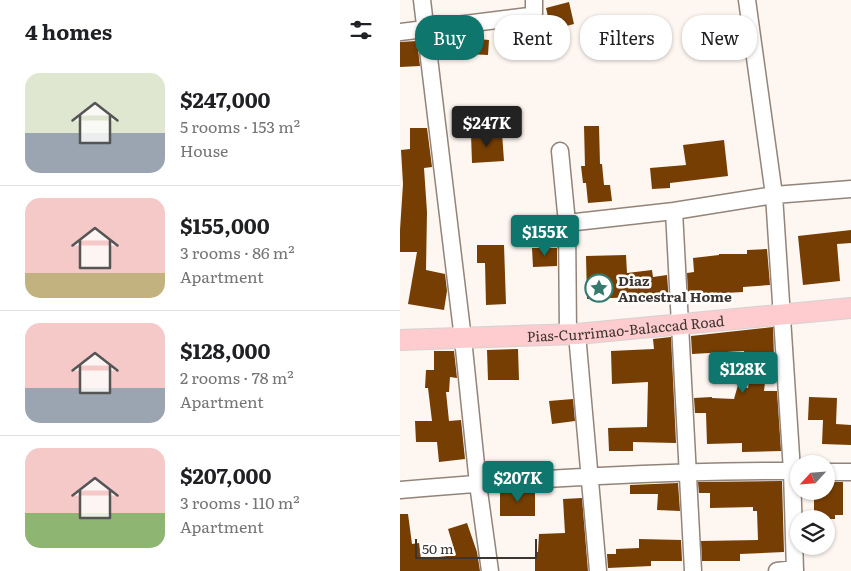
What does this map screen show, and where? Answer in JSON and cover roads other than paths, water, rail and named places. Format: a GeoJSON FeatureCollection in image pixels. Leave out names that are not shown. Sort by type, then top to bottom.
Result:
{"type":"FeatureCollection","features":[{"type":"Feature","properties":{"kind":"main road","name":"Pias-Currimao-Balaccad Road"},"geometry":{"type":"LineString","coordinates":[[400,340],[572,334],[851,308]]}},
{"type":"Feature","properties":{"kind":"street"},"geometry":{"type":"LineString","coordinates":[[422,0],[424,15]]}},
{"type":"Feature","properties":{"kind":"street"},"geometry":{"type":"LineString","coordinates":[[484,21],[529,16],[534,13],[534,0]]}},
{"type":"Feature","properties":{"kind":"street"},"geometry":{"type":"LineString","coordinates":[[747,0],[774,195],[781,314],[794,455]]}},
{"type":"Feature","properties":{"kind":"street"},"geometry":{"type":"LineString","coordinates":[[400,32],[415,30]]}},
{"type":"Feature","properties":{"kind":"street"},"geometry":{"type":"LineString","coordinates":[[430,60],[478,484],[490,571]]}},
{"type":"Feature","properties":{"kind":"street"},"geometry":{"type":"LineString","coordinates":[[560,151],[567,223],[572,334],[598,571]]}},
{"type":"Feature","properties":{"kind":"street"},"geometry":{"type":"LineString","coordinates":[[567,223],[674,211],[774,195],[851,189]]}},
{"type":"Feature","properties":{"kind":"street"},"geometry":{"type":"LineString","coordinates":[[674,211],[692,571]]}},
{"type":"Feature","properties":{"kind":"street"},"geometry":{"type":"LineString","coordinates":[[400,490],[687,472],[790,471]]}},
{"type":"Feature","properties":{"kind":"street"},"geometry":{"type":"LineString","coordinates":[[835,472],[851,472]]}},
{"type":"Feature","properties":{"kind":"street"},"geometry":{"type":"LineString","coordinates":[[776,571],[795,570],[795,500]]}},
{"type":"Feature","properties":{"kind":"place","name":"Diaz Ancestral Home"},"geometry":{"type":"Point","coordinates":[599,288]}}]}
